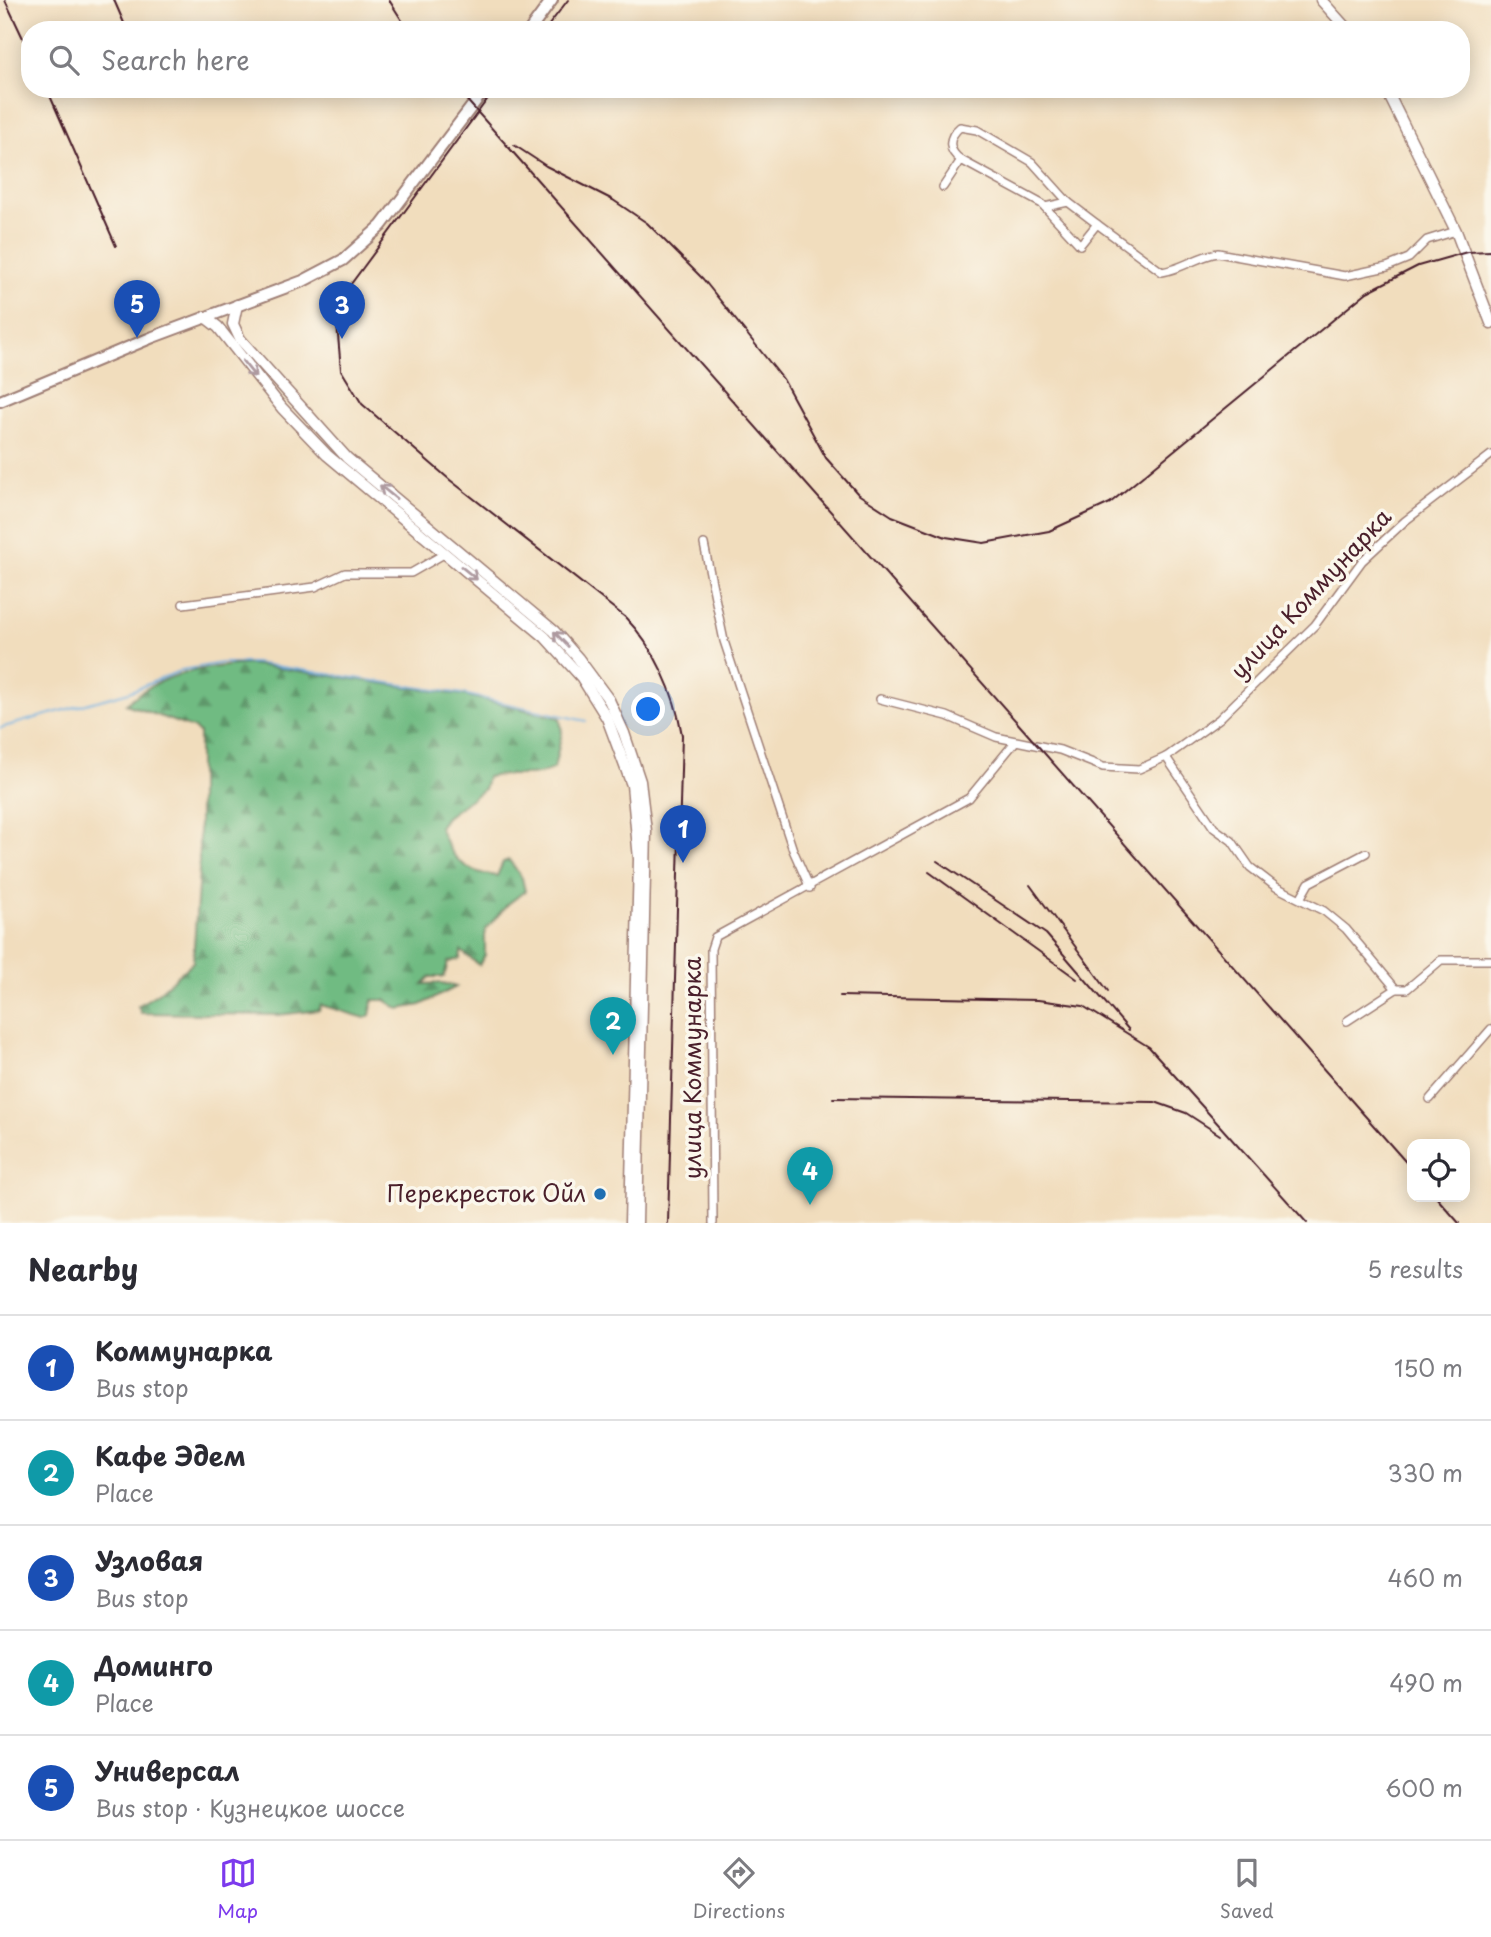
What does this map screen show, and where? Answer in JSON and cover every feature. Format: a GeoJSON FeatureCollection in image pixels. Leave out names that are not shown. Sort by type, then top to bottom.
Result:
{"type":"FeatureCollection","features":[{"type":"Feature","properties":{"kind":"main road"},"geometry":{"type":"LineString","coordinates":[[537,21],[552,0]]}},
{"type":"Feature","properties":{"kind":"main road"},"geometry":{"type":"LineString","coordinates":[[1321,0],[1340,21]]}},
{"type":"Feature","properties":{"kind":"main road"},"geometry":{"type":"LineString","coordinates":[[0,401],[205,317],[303,281],[351,255],[381,226],[478,98]]}},
{"type":"Feature","properties":{"kind":"main road"},"geometry":{"type":"LineString","coordinates":[[1390,98],[1456,231],[1491,323]]}},
{"type":"Feature","properties":{"kind":"main road"},"geometry":{"type":"LineString","coordinates":[[237,305],[233,324],[240,339],[315,425],[370,478],[554,631],[590,671],[616,713],[640,781],[646,831],[638,1223]]}},
{"type":"Feature","properties":{"kind":"main road"},"geometry":{"type":"LineString","coordinates":[[205,317],[221,329],[282,408],[327,455],[545,637],[571,664],[601,706],[629,773],[635,808],[639,887],[630,1223]]}},
{"type":"Feature","properties":{"kind":"street"},"geometry":{"type":"LineString","coordinates":[[1097,224],[1080,245],[1045,207],[1016,188],[952,154],[950,146],[953,133],[960,127],[968,127],[1032,162],[1068,202],[1162,272],[1174,270],[1202,256],[1218,253],[1345,276],[1387,267],[1409,258],[1427,240],[1456,231]]}},
{"type":"Feature","properties":{"kind":"street"},"geometry":{"type":"LineString","coordinates":[[943,187],[961,160]]}},
{"type":"Feature","properties":{"kind":"street"},"geometry":{"type":"LineString","coordinates":[[1045,207],[1068,202]]}},
{"type":"Feature","properties":{"kind":"street","name":"улица Коммунарка"},"geometry":{"type":"LineString","coordinates":[[713,1223],[711,948],[715,937],[810,888],[969,798],[1016,741],[1115,768],[1139,769],[1167,757],[1219,719],[1315,625],[1348,577],[1387,537],[1491,455]]}},
{"type":"Feature","properties":{"kind":"street"},"geometry":{"type":"LineString","coordinates":[[704,544],[724,641],[793,850],[810,888]]}},
{"type":"Feature","properties":{"kind":"street"},"geometry":{"type":"LineString","coordinates":[[183,604],[314,587],[345,573],[411,573],[444,554]]}},
{"type":"Feature","properties":{"kind":"street"},"geometry":{"type":"LineString","coordinates":[[880,699],[947,716],[981,732],[1016,741]]}},
{"type":"Feature","properties":{"kind":"street"},"geometry":{"type":"LineString","coordinates":[[1167,757],[1214,828],[1232,841],[1250,867],[1276,887],[1301,897],[1346,929],[1396,989]]}},
{"type":"Feature","properties":{"kind":"street"},"geometry":{"type":"LineString","coordinates":[[1301,897],[1309,883],[1366,853]]}},
{"type":"Feature","properties":{"kind":"street"},"geometry":{"type":"LineString","coordinates":[[1347,1021],[1396,989],[1407,989],[1441,960],[1491,960]]}},
{"type":"Feature","properties":{"kind":"street"},"geometry":{"type":"LineString","coordinates":[[1430,1098],[1491,1028]]}},
{"type":"Feature","properties":{"kind":"green space"},"geometry":{"type":"Polygon","coordinates":[[[250,664],[463,695],[560,718],[562,733],[554,768],[537,774],[487,777],[484,789],[446,817],[439,827],[448,847],[460,862],[476,871],[497,876],[503,862],[509,860],[522,878],[525,891],[508,904],[485,930],[485,955],[479,965],[461,951],[460,959],[448,962],[444,977],[430,977],[423,984],[442,983],[456,987],[421,1005],[399,1009],[385,1000],[373,1000],[370,1015],[365,1018],[321,1005],[319,1010],[278,1015],[141,1013],[138,1006],[158,993],[193,962],[199,871],[199,733],[195,729],[126,704],[139,693],[184,673],[250,664]]]}},
{"type":"Feature","properties":{"kind":"waterway"},"geometry":{"type":"LineString","coordinates":[[0,728],[129,692],[182,670],[222,663],[254,663],[463,694],[586,721]]}},
{"type":"Feature","properties":{"kind":"tram line"},"geometry":{"type":"LineString","coordinates":[[552,21],[568,0]]}},
{"type":"Feature","properties":{"kind":"tram line"},"geometry":{"type":"LineString","coordinates":[[488,98],[348,288],[337,324],[341,370],[362,404],[450,480],[625,617],[646,643],[669,687],[682,735],[668,1223]]}},
{"type":"Feature","properties":{"kind":"railway"},"geometry":{"type":"LineString","coordinates":[[5,0],[21,34]]}},
{"type":"Feature","properties":{"kind":"railway"},"geometry":{"type":"LineString","coordinates":[[114,0],[123,21]]}},
{"type":"Feature","properties":{"kind":"railway"},"geometry":{"type":"LineString","coordinates":[[389,0],[402,21]]}},
{"type":"Feature","properties":{"kind":"railway"},"geometry":{"type":"LineString","coordinates":[[51,98],[116,246]]}},
{"type":"Feature","properties":{"kind":"railway"},"geometry":{"type":"LineString","coordinates":[[465,98],[1407,1163]]}},
{"type":"Feature","properties":{"kind":"railway"},"geometry":{"type":"LineString","coordinates":[[514,145],[546,166],[613,200],[647,223],[703,279],[783,379],[826,458],[858,494],[892,516],[946,537],[984,543],[1049,531],[1110,503],[1367,292],[1418,266],[1467,252],[1491,251]]}},
{"type":"Feature","properties":{"kind":"railway"},"geometry":{"type":"LineString","coordinates":[[937,861],[1046,934],[1129,1030]]}},
{"type":"Feature","properties":{"kind":"railway"},"geometry":{"type":"LineString","coordinates":[[929,872],[1077,979]]}},
{"type":"Feature","properties":{"kind":"railway"},"geometry":{"type":"LineString","coordinates":[[1030,885],[1108,991]]}},
{"type":"Feature","properties":{"kind":"railway"},"geometry":{"type":"LineString","coordinates":[[840,996],[1038,1000],[1083,1006],[1149,1047],[1307,1223]]}},
{"type":"Feature","properties":{"kind":"railway"},"geometry":{"type":"LineString","coordinates":[[833,1098],[1155,1102],[1186,1113],[1220,1135]]}},
{"type":"Feature","properties":{"kind":"railway"},"geometry":{"type":"LineString","coordinates":[[1440,1202],[1459,1223]]}},
{"type":"Feature","properties":{"kind":"place","name":"Универсал"},"geometry":{"type":"Point","coordinates":[137,338]}},
{"type":"Feature","properties":{"kind":"place","name":"Узловая"},"geometry":{"type":"Point","coordinates":[342,339]}},
{"type":"Feature","properties":{"kind":"place","name":"Коммунарка"},"geometry":{"type":"Point","coordinates":[683,863]}},
{"type":"Feature","properties":{"kind":"place","name":"Кафе Эдем"},"geometry":{"type":"Point","coordinates":[613,1055]}},
{"type":"Feature","properties":{"kind":"place","name":"Перекресток Ойл"},"geometry":{"type":"Point","coordinates":[600,1194]}},
{"type":"Feature","properties":{"kind":"place","name":"Доминго"},"geometry":{"type":"Point","coordinates":[810,1205]}}]}
